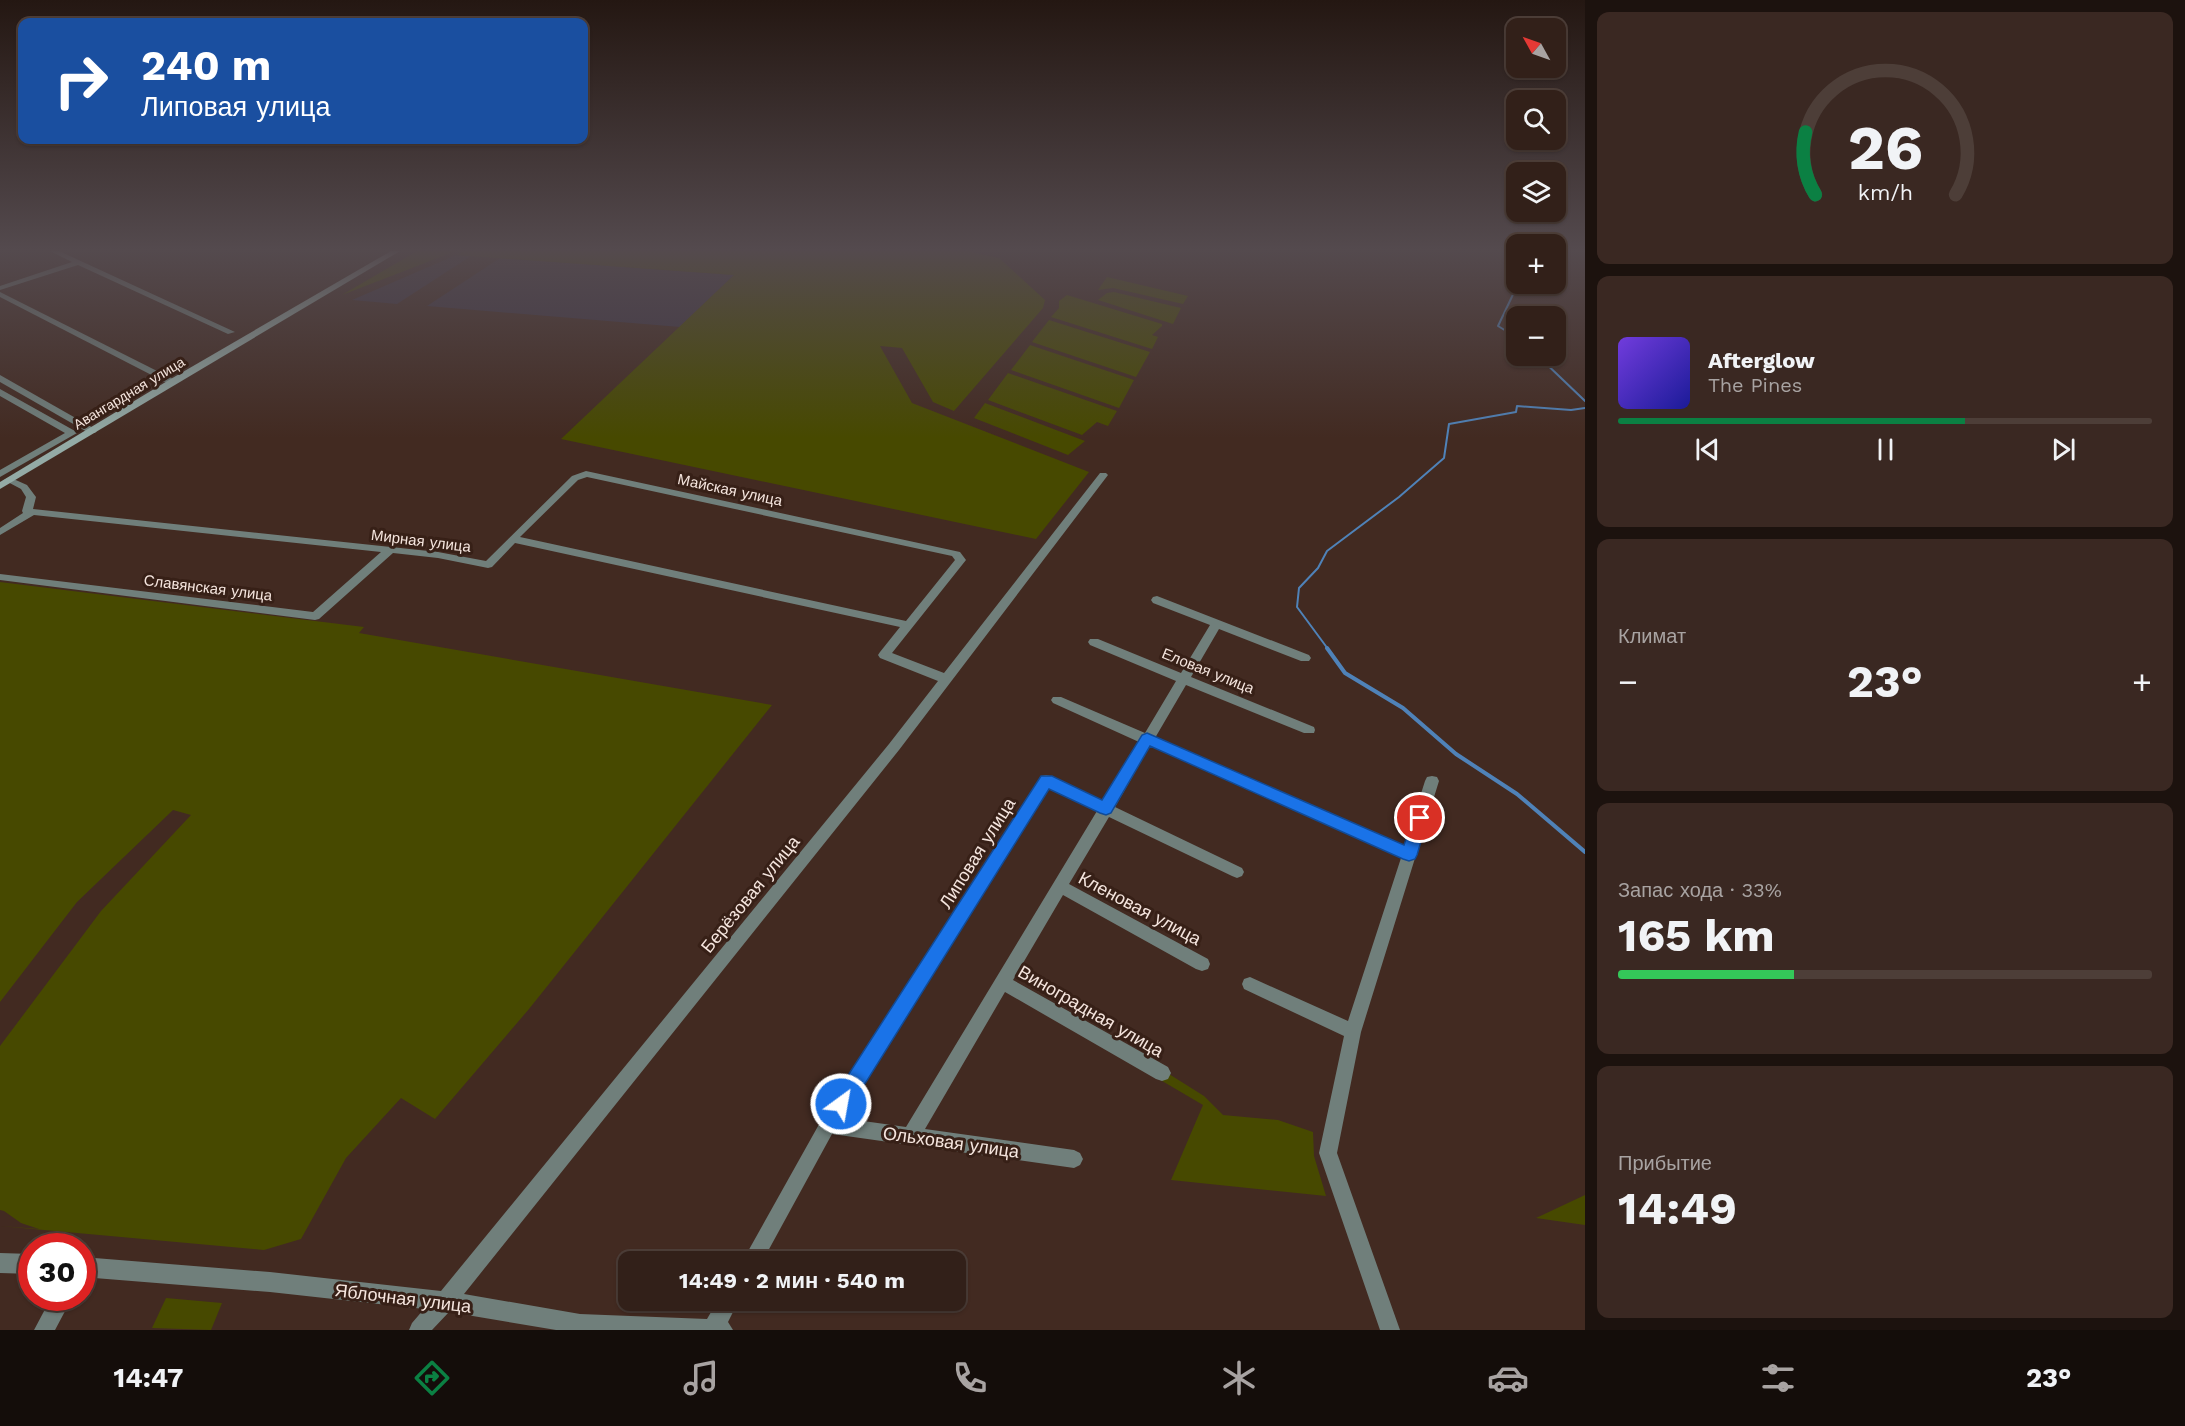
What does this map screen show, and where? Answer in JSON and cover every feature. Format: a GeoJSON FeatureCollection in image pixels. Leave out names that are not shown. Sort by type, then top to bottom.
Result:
{"type":"FeatureCollection","features":[{"type":"Feature","properties":{"kind":"main road","name":"Авангардная улица"},"geometry":{"type":"LineString","coordinates":[[3,480],[92,431],[290,313]]}},
{"type":"Feature","properties":{"kind":"street"},"geometry":{"type":"LineString","coordinates":[[37,313],[172,382]]}},
{"type":"Feature","properties":{"kind":"street"},"geometry":{"type":"LineString","coordinates":[[189,313],[231,332]]}},
{"type":"Feature","properties":{"kind":"street"},"geometry":{"type":"LineString","coordinates":[[0,378],[92,431]]}},
{"type":"Feature","properties":{"kind":"street"},"geometry":{"type":"LineString","coordinates":[[0,392],[72,433],[3,480]]}},
{"type":"Feature","properties":{"kind":"street","name":"Майская улица"},"geometry":{"type":"LineString","coordinates":[[513,539],[574,478],[586,474],[956,554],[962,560],[908,625]]}},
{"type":"Feature","properties":{"kind":"street","name":"Берёзовая улица"},"geometry":{"type":"LineString","coordinates":[[419,1330],[835,820],[1102,475]]}},
{"type":"Feature","properties":{"kind":"street"},"geometry":{"type":"LineString","coordinates":[[3,480],[24,487],[31,496],[27,511],[32,512]]}},
{"type":"Feature","properties":{"kind":"street"},"geometry":{"type":"LineString","coordinates":[[0,532],[32,512]]}},
{"type":"Feature","properties":{"kind":"street","name":"Мирная улица"},"geometry":{"type":"LineString","coordinates":[[32,512],[438,555],[488,565],[513,539]]}},
{"type":"Feature","properties":{"kind":"street"},"geometry":{"type":"LineString","coordinates":[[513,539],[908,625],[884,655],[946,679]]}},
{"type":"Feature","properties":{"kind":"street","name":"Славянская улица"},"geometry":{"type":"LineString","coordinates":[[0,577],[315,616],[388,551]]}},
{"type":"Feature","properties":{"kind":"street"},"geometry":{"type":"LineString","coordinates":[[1157,600],[1305,658]]}},
{"type":"Feature","properties":{"kind":"street"},"geometry":{"type":"LineString","coordinates":[[911,1136],[1217,622]]}},
{"type":"Feature","properties":{"kind":"street","name":"Еловая улица"},"geometry":{"type":"LineString","coordinates":[[1094,642],[1310,730]]}},
{"type":"Feature","properties":{"kind":"street"},"geometry":{"type":"LineString","coordinates":[[1057,700],[1409,855]]}},
{"type":"Feature","properties":{"kind":"street","name":"Липовая улица"},"geometry":{"type":"LineString","coordinates":[[828,1125],[1046,780],[1237,872]]}},
{"type":"Feature","properties":{"kind":"street"},"geometry":{"type":"LineString","coordinates":[[1390,1330],[1328,1153],[1353,1032],[1432,781]]}},
{"type":"Feature","properties":{"kind":"street","name":"Кленовая улица"},"geometry":{"type":"LineString","coordinates":[[1059,886],[1202,964]]}},
{"type":"Feature","properties":{"kind":"street","name":"Виноградная улица"},"geometry":{"type":"LineString","coordinates":[[1002,981],[1162,1073]]}},
{"type":"Feature","properties":{"kind":"street"},"geometry":{"type":"LineString","coordinates":[[1250,984],[1353,1032]]}},
{"type":"Feature","properties":{"kind":"street"},"geometry":{"type":"LineString","coordinates":[[757,1251],[828,1125]]}},
{"type":"Feature","properties":{"kind":"street","name":"Ольховая улица"},"geometry":{"type":"LineString","coordinates":[[828,1125],[1074,1159]]}},
{"type":"Feature","properties":{"kind":"street"},"geometry":{"type":"LineString","coordinates":[[0,1263],[18,1264]]}},
{"type":"Feature","properties":{"kind":"street","name":"Яблочная улица"},"geometry":{"type":"LineString","coordinates":[[96,1268],[270,1282],[444,1301],[580,1324],[718,1330]]}},
{"type":"Feature","properties":{"kind":"street"},"geometry":{"type":"LineString","coordinates":[[44,1330],[55,1311]]}},
{"type":"Feature","properties":{"kind":"street"},"geometry":{"type":"LineString","coordinates":[[718,1330],[725,1311]]}},
{"type":"Feature","properties":{"kind":"shaded area"},"geometry":{"type":"Polygon","coordinates":[[[512,313],[694,313],[680,327],[512,313]]]}},
{"type":"Feature","properties":{"kind":"shaded area"},"geometry":{"type":"Polygon","coordinates":[[[694,313],[1039,313],[954,411],[933,402],[902,348],[880,346],[912,403],[1089,472],[1036,539],[561,439],[694,313]]]}},
{"type":"Feature","properties":{"kind":"shaded area"},"geometry":{"type":"Polygon","coordinates":[[[1054,313],[1126,313],[1162,324],[1162,326],[1152,335],[1158,337],[1152,349],[1051,317],[1054,313]]]}},
{"type":"Feature","properties":{"kind":"shaded area"},"geometry":{"type":"Polygon","coordinates":[[[1139,313],[1178,313],[1173,324],[1139,313]]]}},
{"type":"Feature","properties":{"kind":"shaded area"},"geometry":{"type":"Polygon","coordinates":[[[1049,320],[1150,352],[1136,377],[1032,342],[1049,320]]]}},
{"type":"Feature","properties":{"kind":"shaded area"},"geometry":{"type":"Polygon","coordinates":[[[1030,345],[1134,380],[1119,408],[1011,370],[1030,345]]]}},
{"type":"Feature","properties":{"kind":"shaded area"},"geometry":{"type":"Polygon","coordinates":[[[1008,373],[1117,411],[1108,426],[1097,422],[1082,435],[988,400],[1008,373]]]}},
{"type":"Feature","properties":{"kind":"shaded area"},"geometry":{"type":"Polygon","coordinates":[[[985,403],[1085,441],[1068,455],[974,418],[985,403]]]}},
{"type":"Feature","properties":{"kind":"shaded area"},"geometry":{"type":"Polygon","coordinates":[[[0,582],[364,627],[359,633],[772,705],[529,1009],[435,1119],[401,1098],[346,1158],[301,1239],[264,1250],[0,1226],[39,1229],[21,1223],[0,1210],[0,1046],[101,911],[191,815],[173,810],[77,902],[0,1002],[0,582]]]}},
{"type":"Feature","properties":{"kind":"shaded area"},"geometry":{"type":"Polygon","coordinates":[[[1161,1069],[1204,1096],[1223,1115],[1278,1120],[1313,1132],[1314,1156],[1326,1196],[1171,1180],[1203,1105],[1157,1078],[1161,1069]]]}},
{"type":"Feature","properties":{"kind":"shaded area"},"geometry":{"type":"Polygon","coordinates":[[[1585,1195],[1585,1225],[1536,1218],[1585,1195]]]}},
{"type":"Feature","properties":{"kind":"shaded area"},"geometry":{"type":"Polygon","coordinates":[[[166,1298],[222,1303],[211,1330],[152,1328],[166,1298]]]}},
{"type":"Feature","properties":{"kind":"waterway"},"geometry":{"type":"LineString","coordinates":[[1504,313],[1498,326],[1506,331]]}},
{"type":"Feature","properties":{"kind":"waterway"},"geometry":{"type":"LineString","coordinates":[[1548,366],[1585,401]]}},
{"type":"Feature","properties":{"kind":"waterway"},"geometry":{"type":"LineString","coordinates":[[1328,649],[1297,607],[1299,588],[1318,568],[1327,551],[1399,497],[1444,458],[1449,424],[1516,412],[1517,406],[1571,410],[1585,408]]}},
{"type":"Feature","properties":{"kind":"waterway"},"geometry":{"type":"LineString","coordinates":[[1327,648],[1345,673],[1403,708],[1456,754],[1517,794],[1585,852]]}},
{"type":"Feature","properties":{"kind":"route"},"geometry":{"type":"LineString","coordinates":[[841,1104],[1046,780],[1106,808],[1147,739],[1409,855],[1420,818]]}}]}
